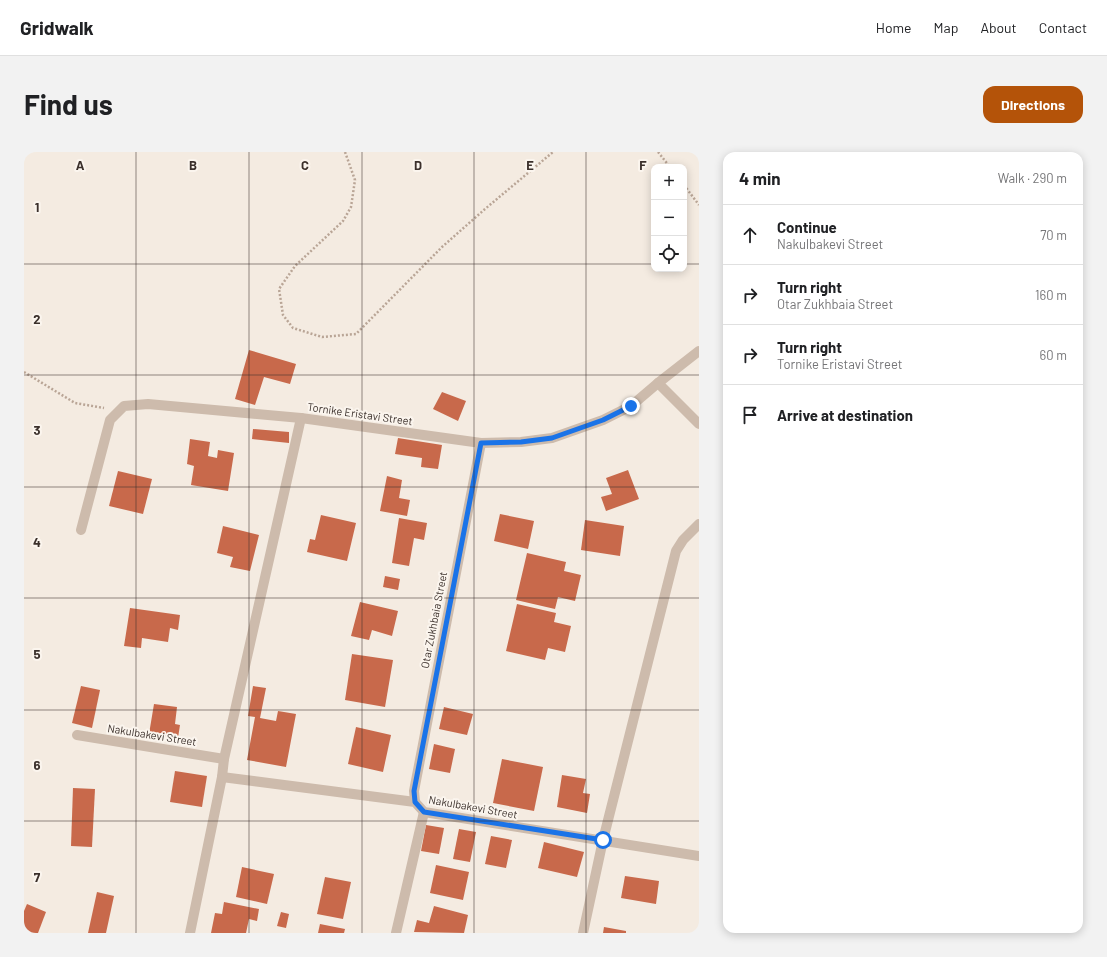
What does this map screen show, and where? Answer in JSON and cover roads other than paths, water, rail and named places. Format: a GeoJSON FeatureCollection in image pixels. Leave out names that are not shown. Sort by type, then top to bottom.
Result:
{"type":"FeatureCollection","features":[{"type":"Feature","properties":{"kind":"street","name":"Tornike Eristavi Street"},"geometry":{"type":"LineString","coordinates":[[81,530],[110,420],[124,406],[148,404],[301,418],[481,443],[521,442],[552,438],[603,420],[631,406],[699,351]]}},
{"type":"Feature","properties":{"kind":"street"},"geometry":{"type":"LineString","coordinates":[[658,383],[699,424]]}},
{"type":"Feature","properties":{"kind":"street"},"geometry":{"type":"LineString","coordinates":[[190,933],[222,776],[224,759],[301,418]]}},
{"type":"Feature","properties":{"kind":"street","name":"Otar Zukhbaia Street"},"geometry":{"type":"LineString","coordinates":[[415,802],[414,791],[481,443]]}},
{"type":"Feature","properties":{"kind":"street"},"geometry":{"type":"LineString","coordinates":[[582,933],[603,840],[676,551],[683,540],[699,524]]}},
{"type":"Feature","properties":{"kind":"street","name":"Nakulbakevi Street"},"geometry":{"type":"LineString","coordinates":[[77,735],[224,759]]}},
{"type":"Feature","properties":{"kind":"street","name":"Nakulbakevi Street"},"geometry":{"type":"LineString","coordinates":[[222,776],[415,802],[424,812],[699,856]]}},
{"type":"Feature","properties":{"kind":"street"},"geometry":{"type":"LineString","coordinates":[[396,933],[424,812]]}}]}
